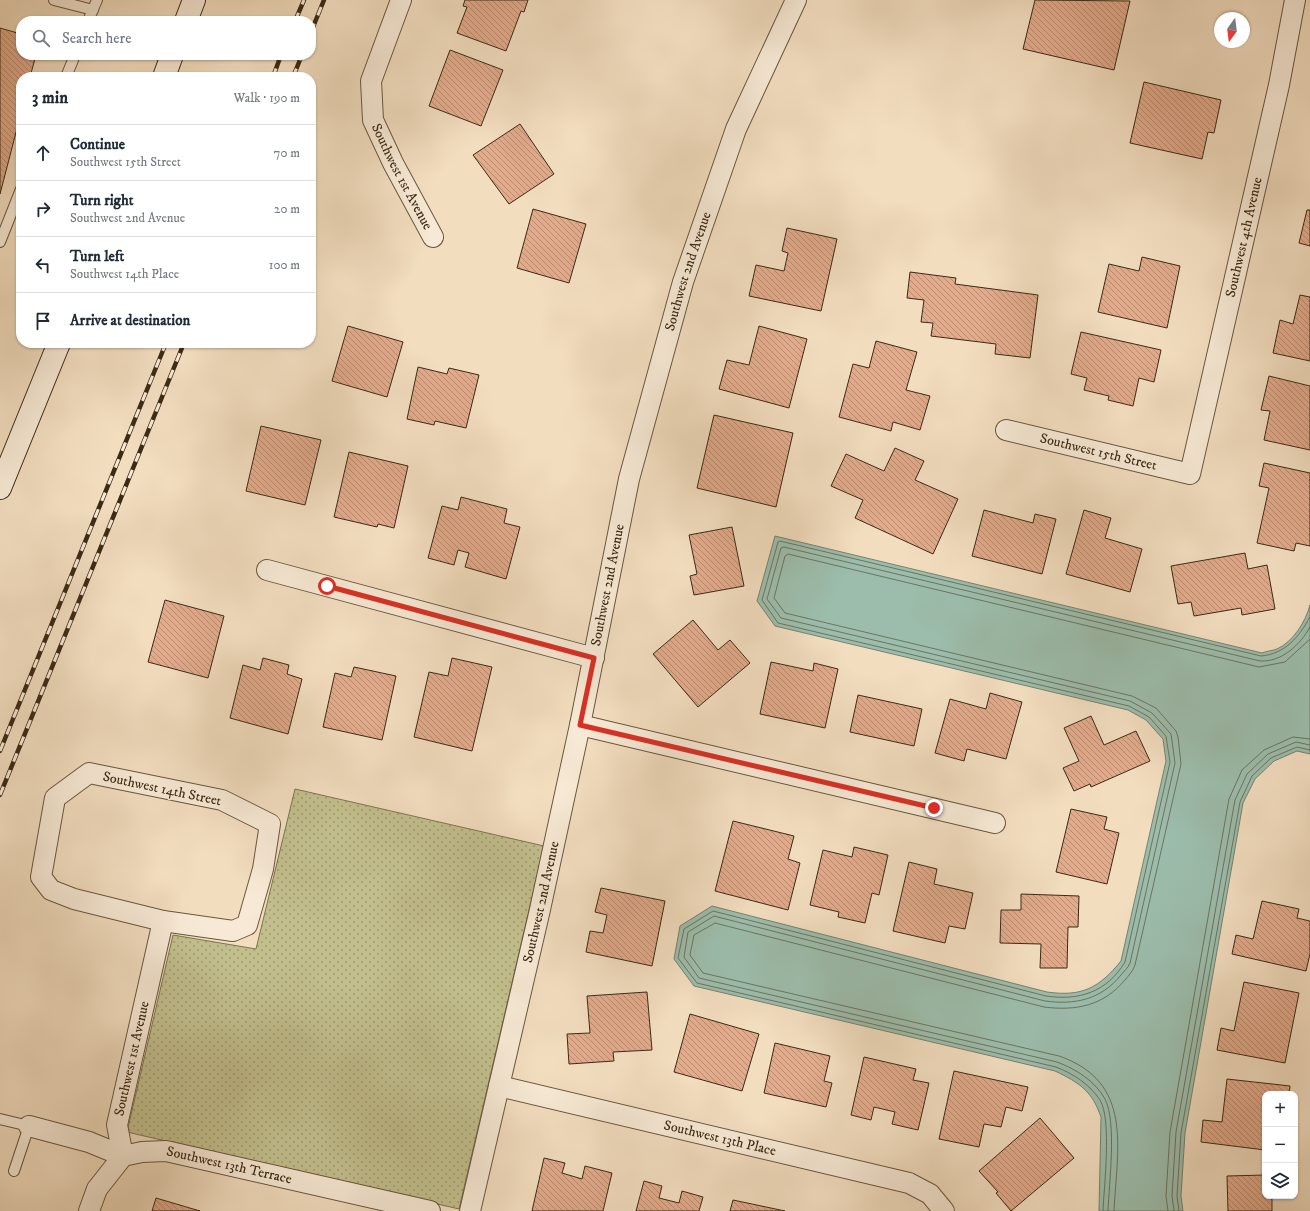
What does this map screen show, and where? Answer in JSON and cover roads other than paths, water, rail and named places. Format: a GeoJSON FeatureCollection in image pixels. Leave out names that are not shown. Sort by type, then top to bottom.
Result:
{"type":"FeatureCollection","features":[{"type":"Feature","properties":{"kind":"main road"},"geometry":{"type":"LineString","coordinates":[[188,16],[194,0]]}},
{"type":"Feature","properties":{"kind":"main road"},"geometry":{"type":"LineString","coordinates":[[166,72],[170,60]]}},
{"type":"Feature","properties":{"kind":"main road"},"geometry":{"type":"LineString","coordinates":[[0,488],[57,348]]}},
{"type":"Feature","properties":{"kind":"street","name":"Southwest 1st Avenue"},"geometry":{"type":"LineString","coordinates":[[401,0],[371,81],[373,120],[393,163],[433,237]]}},
{"type":"Feature","properties":{"kind":"street","name":"Southwest 2nd Avenue"},"geometry":{"type":"LineString","coordinates":[[470,1211],[580,725],[630,479],[683,282],[736,129],[796,0]]}},
{"type":"Feature","properties":{"kind":"street","name":"Southwest 4th Avenue"},"geometry":{"type":"LineString","coordinates":[[1190,474],[1279,85],[1295,0]]}},
{"type":"Feature","properties":{"kind":"street","name":"Southwest 15th Street"},"geometry":{"type":"LineString","coordinates":[[1006,430],[1190,474]]}},
{"type":"Feature","properties":{"kind":"street"},"geometry":{"type":"LineString","coordinates":[[267,570],[594,658]]}},
{"type":"Feature","properties":{"kind":"street"},"geometry":{"type":"LineString","coordinates":[[580,725],[995,823]]}},
{"type":"Feature","properties":{"kind":"street","name":"Southwest 14th Street"},"geometry":{"type":"LineString","coordinates":[[89,773],[222,800],[270,824],[263,869],[247,925],[233,931],[163,922],[74,899],[51,890],[42,877],[55,798],[89,773]]}},
{"type":"Feature","properties":{"kind":"street","name":"Southwest 1st Avenue"},"geometry":{"type":"LineString","coordinates":[[123,1156],[117,1126],[163,922]]}},
{"type":"Feature","properties":{"kind":"street","name":"Southwest 13th Place"},"geometry":{"type":"LineString","coordinates":[[499,1086],[909,1183],[930,1194],[940,1205]]}},
{"type":"Feature","properties":{"kind":"street"},"geometry":{"type":"LineString","coordinates":[[29,1126],[88,1142],[123,1156],[97,1189],[89,1211]]}},
{"type":"Feature","properties":{"kind":"street","name":"Southwest 13th Terrace"},"geometry":{"type":"LineString","coordinates":[[123,1156],[142,1152],[166,1151],[430,1211]]}},
{"type":"Feature","properties":{"kind":"lane"},"geometry":{"type":"LineString","coordinates":[[54,0],[93,10]]}},
{"type":"Feature","properties":{"kind":"lane"},"geometry":{"type":"LineString","coordinates":[[90,16],[97,0]]}},
{"type":"Feature","properties":{"kind":"lane"},"geometry":{"type":"LineString","coordinates":[[68,72],[73,60]]}},
{"type":"Feature","properties":{"kind":"lane"},"geometry":{"type":"LineString","coordinates":[[1,235],[16,200]]}},
{"type":"Feature","properties":{"kind":"lane"},"geometry":{"type":"LineString","coordinates":[[0,1119],[29,1126],[14,1171]]}},
{"type":"Feature","properties":{"kind":"water"},"geometry":{"type":"Polygon","coordinates":[[[775,536],[1262,653],[1283,646],[1293,636],[1302,624],[1310,605],[1310,754],[1297,751],[1274,761],[1255,779],[1243,803],[1185,1133],[1181,1196],[1183,1211],[1099,1211],[1101,1117],[1094,1101],[1084,1089],[1055,1071],[694,986],[674,959],[680,926],[712,906],[1047,992],[1080,992],[1097,984],[1105,978],[1121,961],[1166,761],[1163,739],[1146,720],[1128,710],[775,626],[757,601],[775,536]]]}},
{"type":"Feature","properties":{"kind":"railway"},"geometry":{"type":"LineString","coordinates":[[297,16],[304,0]]}},
{"type":"Feature","properties":{"kind":"railway"},"geometry":{"type":"LineString","coordinates":[[316,20],[324,0]]}},
{"type":"Feature","properties":{"kind":"railway"},"geometry":{"type":"LineString","coordinates":[[275,72],[279,60]]}},
{"type":"Feature","properties":{"kind":"railway"},"geometry":{"type":"LineString","coordinates":[[295,72],[300,60]]}},
{"type":"Feature","properties":{"kind":"railway"},"geometry":{"type":"LineString","coordinates":[[0,751],[164,348]]}},
{"type":"Feature","properties":{"kind":"railway"},"geometry":{"type":"LineString","coordinates":[[0,795],[182,348]]}}]}
